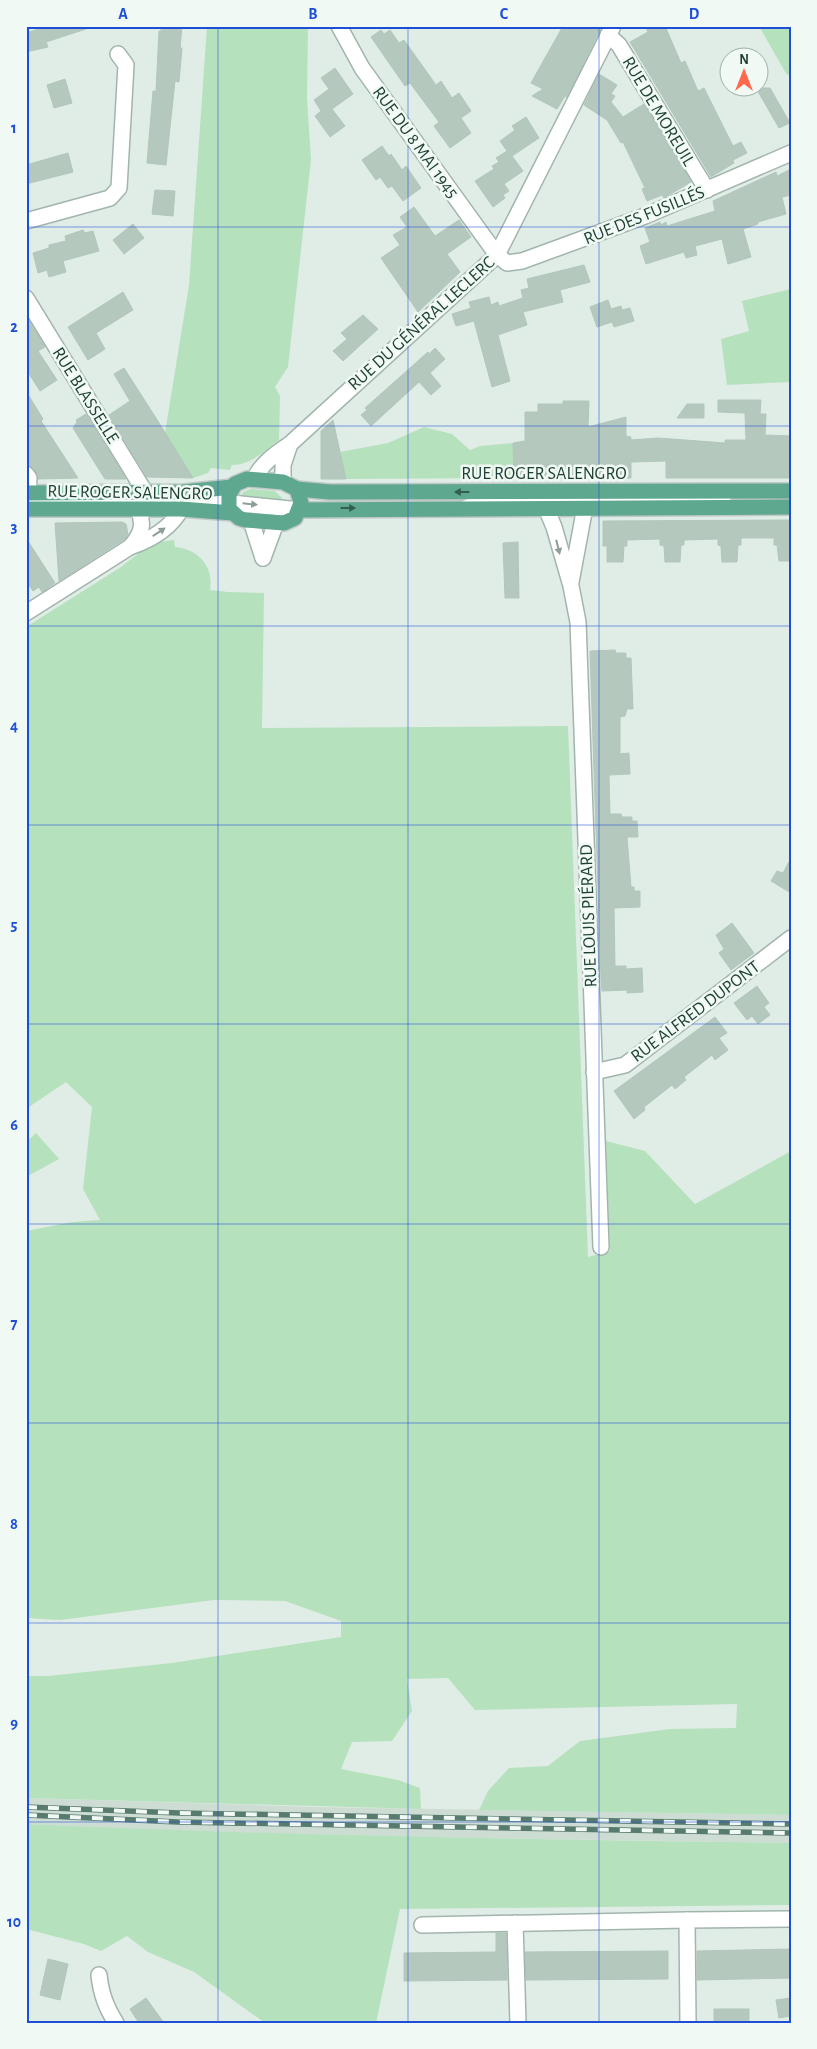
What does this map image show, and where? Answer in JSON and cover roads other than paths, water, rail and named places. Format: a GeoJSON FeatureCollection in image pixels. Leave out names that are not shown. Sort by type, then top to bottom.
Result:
{"type":"FeatureCollection","features":[{"type":"Feature","properties":{"kind":"main road"},"geometry":{"type":"LineString","coordinates":[[241,481],[283,482],[297,489],[300,499],[300,510],[295,518],[290,522],[276,523],[239,518],[231,501],[241,481]]}},
{"type":"Feature","properties":{"kind":"main road","name":"RUE ROGER SALENGRO"},"geometry":{"type":"LineString","coordinates":[[297,489],[330,492],[791,491]]}},
{"type":"Feature","properties":{"kind":"main road","name":"RUE ROGER SALENGRO"},"geometry":{"type":"LineString","coordinates":[[27,495],[184,492],[231,501]]}},
{"type":"Feature","properties":{"kind":"main road","name":"RUE ROGER SALENGRO"},"geometry":{"type":"LineString","coordinates":[[26,509],[181,509],[231,501]]}},
{"type":"Feature","properties":{"kind":"main road","name":"RUE ROGER SALENGRO"},"geometry":{"type":"LineString","coordinates":[[300,510],[791,507]]}},
{"type":"Feature","properties":{"kind":"street","name":"RUE DU 8 MAI 1945"},"geometry":{"type":"LineString","coordinates":[[340,26],[362,68],[497,255]]}},
{"type":"Feature","properties":{"kind":"street","name":"RUE DU GÉNÉRAL LECLERC"},"geometry":{"type":"LineString","coordinates":[[254,480],[267,460],[290,444],[497,255],[611,31]]}},
{"type":"Feature","properties":{"kind":"street","name":"RUE DE MOREUIL"},"geometry":{"type":"LineString","coordinates":[[611,31],[707,190]]}},
{"type":"Feature","properties":{"kind":"street"},"geometry":{"type":"LineString","coordinates":[[26,221],[110,198],[119,188],[126,64],[118,54]]}},
{"type":"Feature","properties":{"kind":"street","name":"RUE DES FUSILLÉS"},"geometry":{"type":"LineString","coordinates":[[497,255],[507,263],[522,261],[645,216],[791,153]]}},
{"type":"Feature","properties":{"kind":"street","name":"RUE BLASSELLE"},"geometry":{"type":"LineString","coordinates":[[26,298],[145,492]]}},
{"type":"Feature","properties":{"kind":"street"},"geometry":{"type":"LineString","coordinates":[[283,482],[283,465],[290,444]]}},
{"type":"Feature","properties":{"kind":"street"},"geometry":{"type":"LineString","coordinates":[[26,474],[29,478],[27,495],[231,501],[300,510]]}},
{"type":"Feature","properties":{"kind":"street"},"geometry":{"type":"LineString","coordinates":[[466,508],[483,500],[791,498]]}},
{"type":"Feature","properties":{"kind":"street","name":"RUE LOUIS PIÉRARD"},"geometry":{"type":"LineString","coordinates":[[546,508],[554,527],[578,622],[601,1247]]}},
{"type":"Feature","properties":{"kind":"street","name":"RUE LOUIS PIÉRARD"},"geometry":{"type":"LineString","coordinates":[[570,586],[585,508]]}},
{"type":"Feature","properties":{"kind":"street"},"geometry":{"type":"LineString","coordinates":[[130,547],[140,535],[142,517],[138,509]]}},
{"type":"Feature","properties":{"kind":"street"},"geometry":{"type":"LineString","coordinates":[[26,612],[130,547],[142,543],[167,527],[181,509]]}},
{"type":"Feature","properties":{"kind":"street"},"geometry":{"type":"LineString","coordinates":[[251,521],[264,558],[276,523]]}},
{"type":"Feature","properties":{"kind":"street","name":"RUE ALFRED DUPONT"},"geometry":{"type":"LineString","coordinates":[[594,1072],[625,1064],[791,938]]}},
{"type":"Feature","properties":{"kind":"street"},"geometry":{"type":"LineString","coordinates":[[422,1925],[791,1919]]}},
{"type":"Feature","properties":{"kind":"street"},"geometry":{"type":"LineString","coordinates":[[687,1920],[688,2023]]}},
{"type":"Feature","properties":{"kind":"street"},"geometry":{"type":"LineString","coordinates":[[515,1923],[518,2023]]}},
{"type":"Feature","properties":{"kind":"street"},"geometry":{"type":"LineString","coordinates":[[99,1975],[101,1992],[107,2009],[116,2023]]}},
{"type":"Feature","properties":{"kind":"railway"},"geometry":{"type":"LineString","coordinates":[[26,1807],[179,1813],[791,1824]]}},
{"type":"Feature","properties":{"kind":"railway"},"geometry":{"type":"LineString","coordinates":[[26,1815],[178,1822],[791,1833]]}}]}
